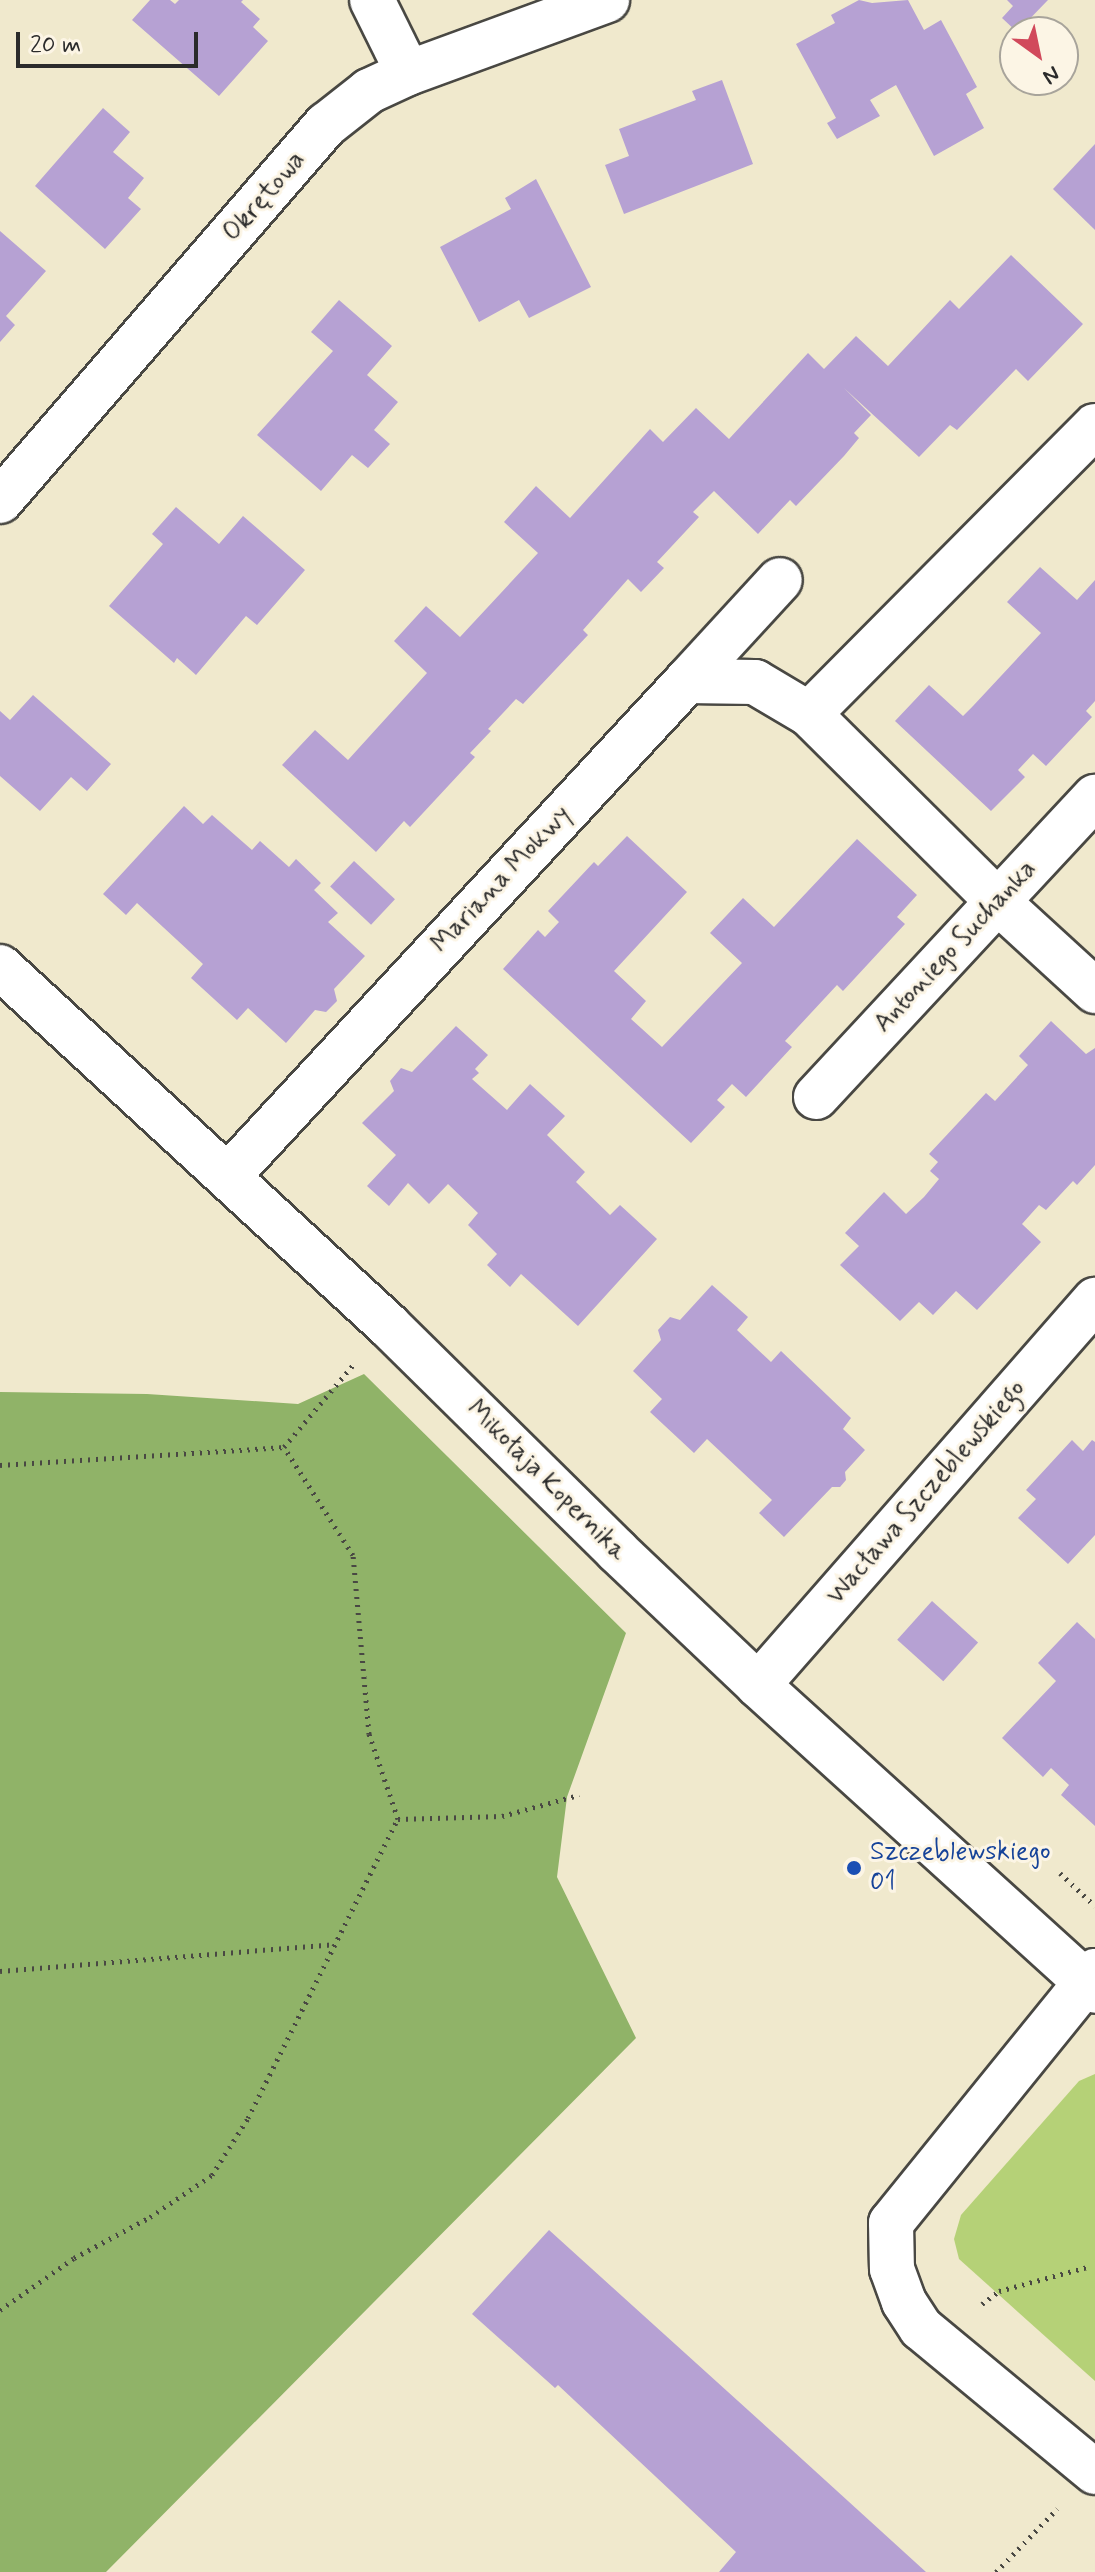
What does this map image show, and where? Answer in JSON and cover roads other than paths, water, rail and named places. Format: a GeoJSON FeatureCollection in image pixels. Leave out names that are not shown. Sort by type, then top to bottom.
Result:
{"type":"FeatureCollection","features":[{"type":"Feature","properties":{"kind":"street"},"geometry":{"type":"LineString","coordinates":[[372,0],[408,73]]}},
{"type":"Feature","properties":{"kind":"street","name":"Okrętowa"},"geometry":{"type":"LineString","coordinates":[[0,501],[326,125],[369,91],[408,73],[607,0]]}},
{"type":"Feature","properties":{"kind":"street"},"geometry":{"type":"LineString","coordinates":[[809,714],[1095,426]]}},
{"type":"Feature","properties":{"kind":"street","name":"Mariana Mokwy"},"geometry":{"type":"LineString","coordinates":[[229,1175],[780,580]]}},
{"type":"Feature","properties":{"kind":"street"},"geometry":{"type":"LineString","coordinates":[[687,681],[755,682],[809,714],[998,902],[1095,991]]}},
{"type":"Feature","properties":{"kind":"street","name":"Antoniego Suchanka"},"geometry":{"type":"LineString","coordinates":[[816,1097],[1095,797]]}},
{"type":"Feature","properties":{"kind":"street","name":"Mikołaja Kopernika"},"geometry":{"type":"LineString","coordinates":[[0,967],[229,1175],[758,1685],[1092,1981]]}},
{"type":"Feature","properties":{"kind":"street","name":"Wacława Szczeblewskiego"},"geometry":{"type":"LineString","coordinates":[[758,1685],[1095,1300]]}},
{"type":"Feature","properties":{"kind":"street"},"geometry":{"type":"LineString","coordinates":[[1092,1981],[891,2223],[892,2269],[904,2302],[921,2328],[1095,2472]]}},
{"type":"Feature","properties":{"kind":"place","name":"Szczeblewskiego 01"},"geometry":{"type":"Point","coordinates":[854,1868]}}]}
